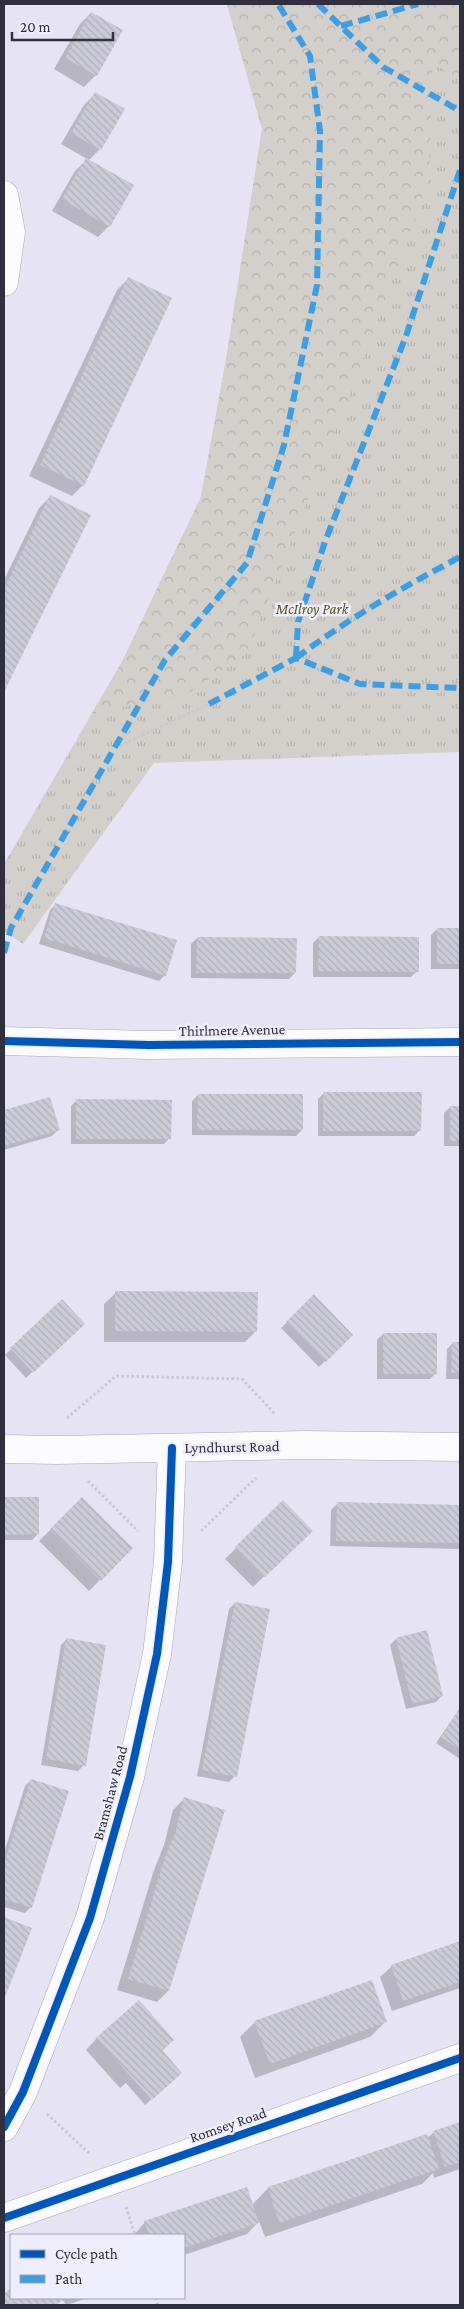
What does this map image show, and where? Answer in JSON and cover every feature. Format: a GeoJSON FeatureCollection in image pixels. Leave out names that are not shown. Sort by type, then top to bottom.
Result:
{"type":"FeatureCollection","features":[{"type":"Feature","properties":{"kind":"street"},"geometry":{"type":"LineString","coordinates":[[4,195],[10,232],[4,282]]}},
{"type":"Feature","properties":{"kind":"street","name":"Thirlmere Avenue"},"geometry":{"type":"LineString","coordinates":[[4,1042],[148,1045],[460,1042]]}},
{"type":"Feature","properties":{"kind":"street","name":"Lyndhurst Road"},"geometry":{"type":"LineString","coordinates":[[4,1449],[305,1445],[460,1447]]}},
{"type":"Feature","properties":{"kind":"street","name":"Bramshaw Road"},"geometry":{"type":"LineString","coordinates":[[4,2127],[22,2092],[90,1918],[130,1777],[159,1636],[168,1562],[172,1448]]}},
{"type":"Feature","properties":{"kind":"street","name":"Romsey Road"},"geometry":{"type":"LineString","coordinates":[[4,2218],[460,2058]]}},
{"type":"Feature","properties":{"kind":"path"},"geometry":{"type":"LineString","coordinates":[[115,748],[209,704]]}},
{"type":"Feature","properties":{"kind":"path"},"geometry":{"type":"LineString","coordinates":[[66,1419],[116,1376],[242,1379],[305,1445]]}},
{"type":"Feature","properties":{"kind":"green space","name":"McIlroy Park"},"geometry":{"type":"Polygon","coordinates":[[[227,4],[460,4],[460,752],[154,763],[23,944],[4,931],[4,864],[123,660],[201,497],[227,354],[262,129],[227,4]]]}},
{"type":"Feature","properties":{"kind":"green space"},"geometry":{"type":"Polygon","coordinates":[[[227,4],[460,4],[460,81],[432,62],[429,180],[351,392],[247,653],[190,692],[92,714],[123,660],[201,497],[227,354],[262,129],[227,4]]]}},
{"type":"Feature","properties":{"kind":"building"},"geometry":{"type":"Polygon","coordinates":[[[91,12],[123,30],[97,76],[65,58],[91,12]]]}},
{"type":"Feature","properties":{"kind":"building"},"geometry":{"type":"Polygon","coordinates":[[[95,92],[125,109],[101,150],[71,133],[95,92]]]}},
{"type":"Feature","properties":{"kind":"building"},"geometry":{"type":"Polygon","coordinates":[[[86,158],[134,185],[110,227],[62,199],[86,158]]]}},
{"type":"Feature","properties":{"kind":"building"},"geometry":{"type":"Polygon","coordinates":[[[128,277],[172,298],[84,486],[40,465],[128,277]]]}},
{"type":"Feature","properties":{"kind":"building"},"geometry":{"type":"Polygon","coordinates":[[[50,495],[91,515],[4,692],[4,589],[50,495]]]}},
{"type":"Feature","properties":{"kind":"building"},"geometry":{"type":"Polygon","coordinates":[[[55,903],[177,940],[166,976],[44,938],[55,903]]]}},
{"type":"Feature","properties":{"kind":"building"},"geometry":{"type":"Polygon","coordinates":[[[437,928],[460,928],[460,964],[437,964],[437,928]]]}},
{"type":"Feature","properties":{"kind":"building"},"geometry":{"type":"Polygon","coordinates":[[[319,936],[419,937],[419,972],[318,971],[319,936]]]}},
{"type":"Feature","properties":{"kind":"building"},"geometry":{"type":"Polygon","coordinates":[[[197,937],[297,938],[296,973],[196,973],[197,937]]]}},
{"type":"Feature","properties":{"kind":"building"},"geometry":{"type":"Polygon","coordinates":[[[323,1092],[422,1092],[421,1131],[323,1131],[323,1092]]]}},
{"type":"Feature","properties":{"kind":"building"},"geometry":{"type":"Polygon","coordinates":[[[198,1094],[303,1094],[303,1130],[197,1130],[198,1094]]]}},
{"type":"Feature","properties":{"kind":"building"},"geometry":{"type":"Polygon","coordinates":[[[50,1097],[60,1130],[4,1146],[4,1110],[50,1097]]]}},
{"type":"Feature","properties":{"kind":"building"},"geometry":{"type":"Polygon","coordinates":[[[76,1099],[172,1100],[171,1139],[76,1139],[76,1099]]]}},
{"type":"Feature","properties":{"kind":"building"},"geometry":{"type":"Polygon","coordinates":[[[450,1106],[460,1106],[460,1141],[450,1141],[450,1106]]]}},
{"type":"Feature","properties":{"kind":"building"},"geometry":{"type":"Polygon","coordinates":[[[115,1291],[258,1292],[257,1332],[115,1331],[115,1291]]]}},
{"type":"Feature","properties":{"kind":"building"},"geometry":{"type":"Polygon","coordinates":[[[314,1294],[353,1335],[326,1362],[286,1322],[314,1294]]]}},
{"type":"Feature","properties":{"kind":"building"},"geometry":{"type":"Polygon","coordinates":[[[62,1299],[85,1324],[33,1373],[10,1348],[62,1299]]]}},
{"type":"Feature","properties":{"kind":"building"},"geometry":{"type":"Polygon","coordinates":[[[383,1333],[437,1333],[437,1374],[383,1374],[383,1333]]]}},
{"type":"Feature","properties":{"kind":"building"},"geometry":{"type":"Polygon","coordinates":[[[452,1342],[460,1342],[460,1373],[451,1373],[452,1342]]]}},
{"type":"Feature","properties":{"kind":"building"},"geometry":{"type":"Polygon","coordinates":[[[4,1497],[39,1497],[39,1534],[4,1535],[4,1497]]]}},
{"type":"Feature","properties":{"kind":"building"},"geometry":{"type":"Polygon","coordinates":[[[82,1497],[133,1548],[101,1581],[50,1529],[82,1497]]]}},
{"type":"Feature","properties":{"kind":"building"},"geometry":{"type":"Polygon","coordinates":[[[283,1500],[313,1531],[265,1577],[235,1547],[283,1500]]]}},
{"type":"Feature","properties":{"kind":"building"},"geometry":{"type":"Polygon","coordinates":[[[337,1502],[460,1505],[460,1543],[336,1541],[337,1502]]]}},
{"type":"Feature","properties":{"kind":"building"},"geometry":{"type":"Polygon","coordinates":[[[235,1602],[270,1609],[237,1777],[202,1770],[235,1602]]]}},
{"type":"Feature","properties":{"kind":"building"},"geometry":{"type":"Polygon","coordinates":[[[427,1630],[443,1696],[412,1704],[396,1638],[427,1630]]]}},
{"type":"Feature","properties":{"kind":"building"},"geometry":{"type":"Polygon","coordinates":[[[66,1638],[106,1645],[86,1766],[46,1759],[66,1638]]]}},
{"type":"Feature","properties":{"kind":"building"},"geometry":{"type":"Polygon","coordinates":[[[460,1708],[460,1750],[441,1737],[460,1708]]]}},
{"type":"Feature","properties":{"kind":"building"},"geometry":{"type":"Polygon","coordinates":[[[31,1779],[69,1791],[32,1908],[4,1899],[4,1864],[31,1779]]]}},
{"type":"Feature","properties":{"kind":"building"},"geometry":{"type":"Polygon","coordinates":[[[184,1797],[225,1810],[169,1991],[128,1979],[165,1857],[175,1833],[184,1797]]]}},
{"type":"Feature","properties":{"kind":"building"},"geometry":{"type":"Polygon","coordinates":[[[4,1917],[32,1928],[4,2000],[4,1917]]]}},
{"type":"Feature","properties":{"kind":"building"},"geometry":{"type":"Polygon","coordinates":[[[460,1941],[460,1982],[403,2001],[391,1965],[460,1941]]]}},
{"type":"Feature","properties":{"kind":"building"},"geometry":{"type":"Polygon","coordinates":[[[372,1980],[387,2022],[270,2064],[254,2021],[372,1980]]]}},
{"type":"Feature","properties":{"kind":"building"},"geometry":{"type":"Polygon","coordinates":[[[139,2000],[174,2040],[162,2050],[182,2073],[152,2100],[96,2038],[139,2000]]]}},
{"type":"Feature","properties":{"kind":"building"},"geometry":{"type":"Polygon","coordinates":[[[460,2122],[460,2162],[445,2167],[433,2131],[460,2122]]]}},
{"type":"Feature","properties":{"kind":"building"},"geometry":{"type":"Polygon","coordinates":[[[427,2134],[439,2169],[279,2223],[268,2187],[427,2134]]]}},
{"type":"Feature","properties":{"kind":"building"},"geometry":{"type":"Polygon","coordinates":[[[247,2187],[259,2223],[185,2248],[185,2234],[149,2234],[144,2221],[247,2187]]]}},
{"type":"Feature","properties":{"kind":"building"},"geometry":{"type":"Polygon","coordinates":[[[10,2289],[10,2299],[64,2299],[56,2305],[4,2305],[4,2294],[10,2289]]]}},
{"type":"Feature","properties":{"kind":"marked path"},"geometry":{"type":"LineString","coordinates":[[4,953],[11,928],[165,660],[247,563],[284,445],[317,285],[320,131],[310,56],[278,4]]}},
{"type":"Feature","properties":{"kind":"marked path"},"geometry":{"type":"LineString","coordinates":[[318,4],[383,67],[460,111]]}},
{"type":"Feature","properties":{"kind":"marked path"},"geometry":{"type":"LineString","coordinates":[[341,26],[418,4]]}},
{"type":"Feature","properties":{"kind":"marked path"},"geometry":{"type":"LineString","coordinates":[[296,658],[298,622],[326,539],[406,336],[460,170]]}},
{"type":"Feature","properties":{"kind":"marked path"},"geometry":{"type":"LineString","coordinates":[[296,658],[376,604],[460,557]]}},
{"type":"Feature","properties":{"kind":"marked path"},"geometry":{"type":"LineString","coordinates":[[209,704],[296,658],[360,684],[460,688]]}},
{"type":"Feature","properties":{"kind":"cycle path"},"geometry":{"type":"LineString","coordinates":[[4,1041],[148,1045],[460,1042]]}},
{"type":"Feature","properties":{"kind":"cycle path"},"geometry":{"type":"LineString","coordinates":[[4,2127],[23,2092],[90,1918],[130,1777],[157,1654],[168,1562],[172,1448]]}},
{"type":"Feature","properties":{"kind":"cycle path"},"geometry":{"type":"LineString","coordinates":[[4,2218],[460,2058]]}}]}
